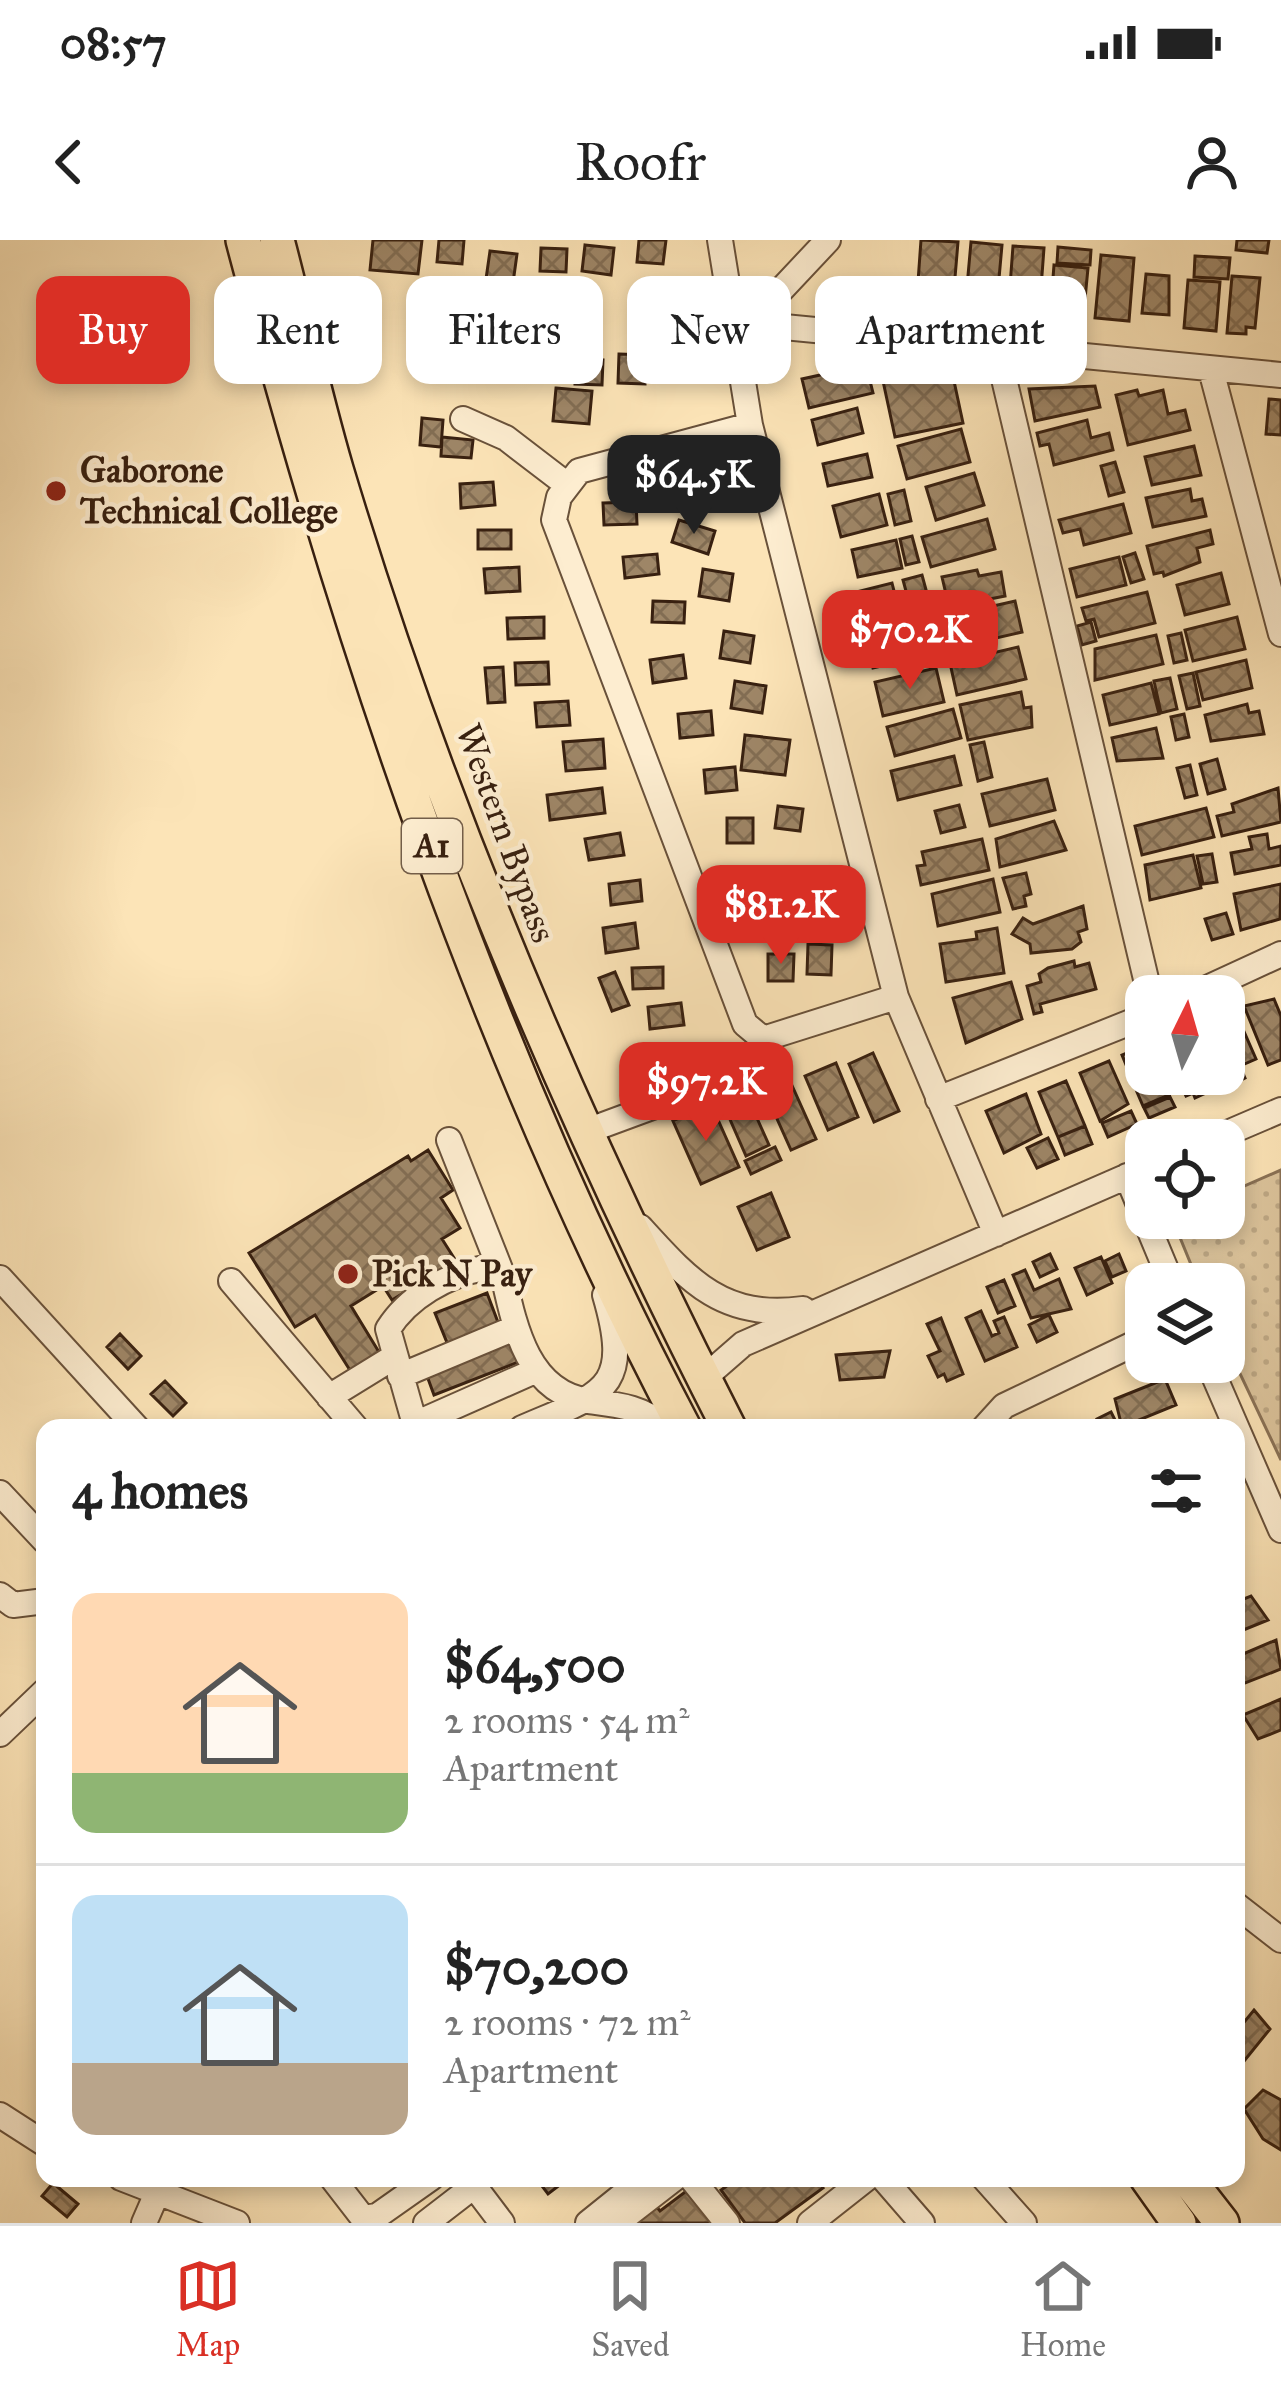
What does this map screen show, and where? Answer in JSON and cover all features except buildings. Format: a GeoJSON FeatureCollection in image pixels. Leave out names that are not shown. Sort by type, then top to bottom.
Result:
{"type":"FeatureCollection","features":[{"type":"Feature","properties":{"kind":"highway","name":"Western Bypass"},"geometry":{"type":"LineString","coordinates":[[244,240],[305,475],[463,932],[582,1218],[680,1419]]}},
{"type":"Feature","properties":{"kind":"highway","name":"Western Bypass"},"geometry":{"type":"LineString","coordinates":[[277,240],[336,468],[494,923],[622,1208],[724,1419]]}},
{"type":"Feature","properties":{"kind":"highway"},"geometry":{"type":"LineString","coordinates":[[1153,2187],[1179,2223]]}},
{"type":"Feature","properties":{"kind":"highway"},"geometry":{"type":"LineString","coordinates":[[1194,2187],[1222,2223]]}},
{"type":"Feature","properties":{"kind":"street"},"geometry":{"type":"LineString","coordinates":[[720,240],[729,276]]}},
{"type":"Feature","properties":{"kind":"street"},"geometry":{"type":"LineString","coordinates":[[790,276],[828,240]]}},
{"type":"Feature","properties":{"kind":"street"},"geometry":{"type":"LineString","coordinates":[[1087,356],[1281,375]]}},
{"type":"Feature","properties":{"kind":"street"},"geometry":{"type":"LineString","coordinates":[[1210,370],[1281,634]]}},
{"type":"Feature","properties":{"kind":"street"},"geometry":{"type":"LineString","coordinates":[[746,384],[750,425],[896,997],[996,1234]]}},
{"type":"Feature","properties":{"kind":"street"},"geometry":{"type":"LineString","coordinates":[[1004,384],[1145,975]]}},
{"type":"Feature","properties":{"kind":"street"},"geometry":{"type":"LineString","coordinates":[[463,418],[506,439],[566,484]]}},
{"type":"Feature","properties":{"kind":"street"},"geometry":{"type":"LineString","coordinates":[[750,425],[579,471],[566,484],[554,520],[745,1024],[763,1039]]}},
{"type":"Feature","properties":{"kind":"street"},"geometry":{"type":"LineString","coordinates":[[1236,975],[1281,954]]}},
{"type":"Feature","properties":{"kind":"street"},"geometry":{"type":"LineString","coordinates":[[587,1131],[736,1076],[763,1039],[896,997]]}},
{"type":"Feature","properties":{"kind":"street"},"geometry":{"type":"LineString","coordinates":[[938,1099],[1125,1024]]}},
{"type":"Feature","properties":{"kind":"street"},"geometry":{"type":"LineString","coordinates":[[1245,1125],[1281,1110]]}},
{"type":"Feature","properties":{"kind":"street"},"geometry":{"type":"LineString","coordinates":[[449,1139],[504,1279],[515,1328],[543,1382],[587,1400],[632,1406],[653,1419]]}},
{"type":"Feature","properties":{"kind":"street"},"geometry":{"type":"LineString","coordinates":[[704,1378],[743,1344],[1125,1177]]}},
{"type":"Feature","properties":{"kind":"street"},"geometry":{"type":"LineString","coordinates":[[622,1208],[691,1283],[715,1297],[770,1311],[833,1305]]}},
{"type":"Feature","properties":{"kind":"street"},"geometry":{"type":"LineString","coordinates":[[543,1419],[587,1400],[614,1372],[619,1357],[582,1218]]}},
{"type":"Feature","properties":{"kind":"street"},"geometry":{"type":"LineString","coordinates":[[414,1419],[388,1329],[402,1308],[462,1272],[484,1268],[504,1279]]}},
{"type":"Feature","properties":{"kind":"street"},"geometry":{"type":"LineString","coordinates":[[0,1278],[129,1419]]}},
{"type":"Feature","properties":{"kind":"street"},"geometry":{"type":"LineString","coordinates":[[231,1281],[348,1419]]}},
{"type":"Feature","properties":{"kind":"street"},"geometry":{"type":"LineString","coordinates":[[329,1397],[397,1367],[515,1328]]}},
{"type":"Feature","properties":{"kind":"street"},"geometry":{"type":"LineString","coordinates":[[992,1419],[1004,1406],[1125,1348]]}},
{"type":"Feature","properties":{"kind":"street"},"geometry":{"type":"LineString","coordinates":[[431,1419],[537,1370]]}},
{"type":"Feature","properties":{"kind":"street"},"geometry":{"type":"LineString","coordinates":[[1217,1383],[1233,1419]]}},
{"type":"Feature","properties":{"kind":"street"},"geometry":{"type":"LineString","coordinates":[[1245,1447],[1281,1530]]}},
{"type":"Feature","properties":{"kind":"street"},"geometry":{"type":"LineString","coordinates":[[0,1493],[36,1531]]}},
{"type":"Feature","properties":{"kind":"street"},"geometry":{"type":"LineString","coordinates":[[0,1595],[13,1605],[36,1602]]}},
{"type":"Feature","properties":{"kind":"street"},"geometry":{"type":"LineString","coordinates":[[0,1734],[36,1700]]}},
{"type":"Feature","properties":{"kind":"street"},"geometry":{"type":"LineString","coordinates":[[1245,1912],[1281,1940]]}},
{"type":"Feature","properties":{"kind":"street"},"geometry":{"type":"LineString","coordinates":[[0,2115],[36,2138]]}},
{"type":"Feature","properties":{"kind":"street"},"geometry":{"type":"LineString","coordinates":[[143,2187],[237,2223]]}},
{"type":"Feature","properties":{"kind":"street"},"geometry":{"type":"LineString","coordinates":[[339,2187],[363,2218],[377,2216],[402,2187]]}},
{"type":"Feature","properties":{"kind":"street"},"geometry":{"type":"LineString","coordinates":[[425,2223],[465,2187]]}},
{"type":"Feature","properties":{"kind":"street"},"geometry":{"type":"LineString","coordinates":[[475,2187],[502,2223]]}},
{"type":"Feature","properties":{"kind":"street"},"geometry":{"type":"LineString","coordinates":[[588,2223],[633,2187]]}},
{"type":"Feature","properties":{"kind":"street"},"geometry":{"type":"LineString","coordinates":[[617,2223],[663,2187]]}},
{"type":"Feature","properties":{"kind":"street"},"geometry":{"type":"LineString","coordinates":[[698,2187],[728,2223]]}},
{"type":"Feature","properties":{"kind":"street"},"geometry":{"type":"LineString","coordinates":[[810,2223],[856,2187]]}},
{"type":"Feature","properties":{"kind":"street"},"geometry":{"type":"LineString","coordinates":[[891,2187],[922,2223]]}},
{"type":"Feature","properties":{"kind":"street"},"geometry":{"type":"LineString","coordinates":[[992,2187],[1024,2223]]}},
{"type":"Feature","properties":{"kind":"street"},"geometry":{"type":"LineString","coordinates":[[145,2223],[157,2193]]}},
{"type":"Feature","properties":{"kind":"shaded area"},"geometry":{"type":"Polygon","coordinates":[[[1281,1170],[1281,1460],[1244,1383],[1245,1263],[1190,1263],[1181,1239],[1245,1239],[1245,1186],[1281,1170]]]}},
{"type":"Feature","properties":{"kind":"place","name":"Gaborone Technical College"},"geometry":{"type":"Point","coordinates":[56,491]}},
{"type":"Feature","properties":{"kind":"place","name":"Pick N Pay"},"geometry":{"type":"Point","coordinates":[348,1274]}}]}
